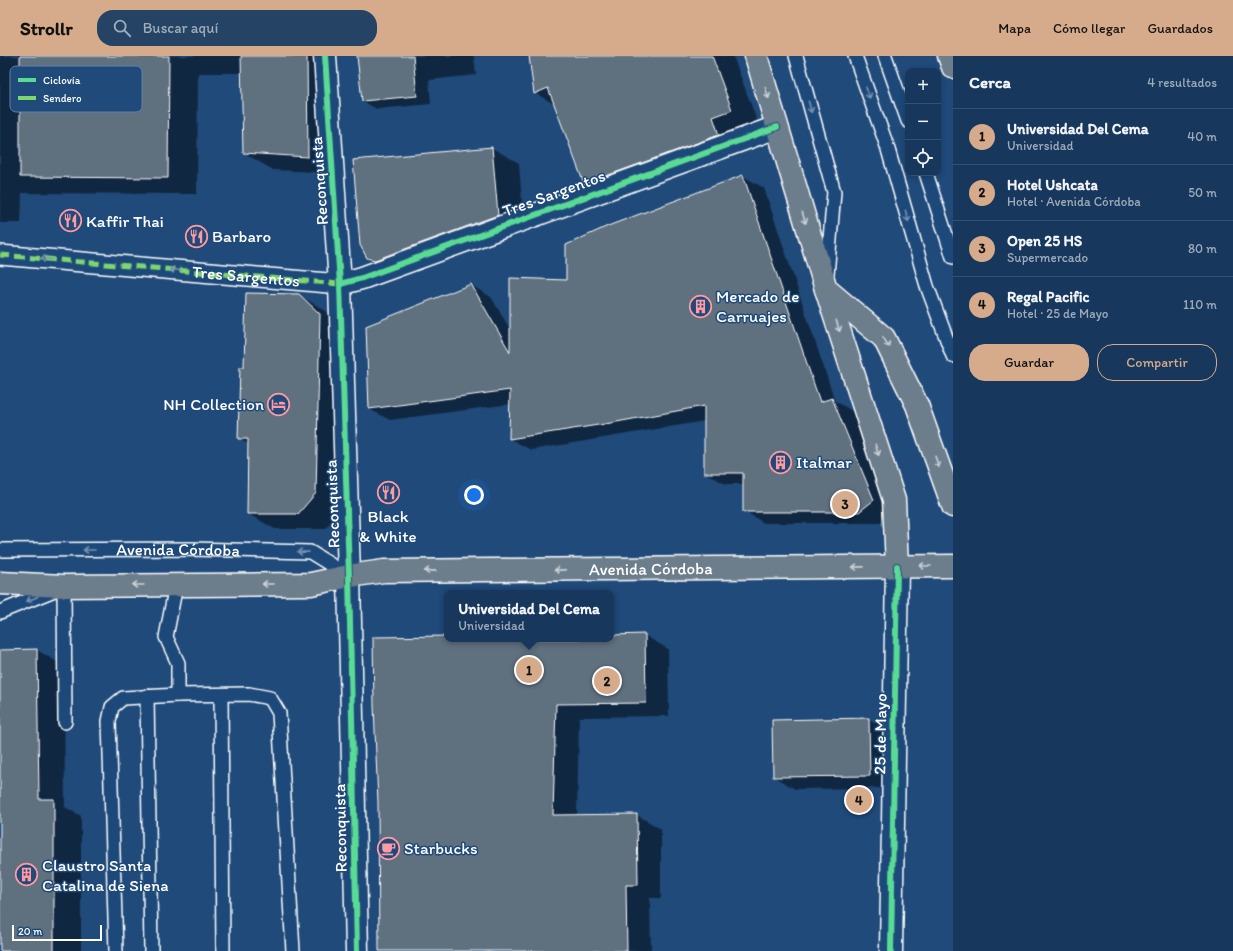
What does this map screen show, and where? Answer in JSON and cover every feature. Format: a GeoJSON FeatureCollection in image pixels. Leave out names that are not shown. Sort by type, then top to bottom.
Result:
{"type":"FeatureCollection","features":[{"type":"Feature","properties":{"kind":"main road"},"geometry":{"type":"LineString","coordinates":[[756,56],[826,289],[894,500],[897,566]]}},
{"type":"Feature","properties":{"kind":"main road"},"geometry":{"type":"LineString","coordinates":[[949,56],[953,67]]}},
{"type":"Feature","properties":{"kind":"main road"},"geometry":{"type":"LineString","coordinates":[[826,289],[884,338],[917,405],[953,506]]}},
{"type":"Feature","properties":{"kind":"main road","name":"Avenida Córdoba"},"geometry":{"type":"LineString","coordinates":[[0,583],[64,586],[311,584],[349,576],[384,571],[953,566]]}},
{"type":"Feature","properties":{"kind":"street","name":"Reconquista"},"geometry":{"type":"LineString","coordinates":[[325,56],[340,284],[349,576],[357,951]]}},
{"type":"Feature","properties":{"kind":"street","name":"Tres Sargentos"},"geometry":{"type":"LineString","coordinates":[[0,255],[340,284],[362,278],[777,127]]}},
{"type":"Feature","properties":{"kind":"street","name":"25 de Mayo"},"geometry":{"type":"LineString","coordinates":[[891,951],[897,566]]}},
{"type":"Feature","properties":{"kind":"lane"},"geometry":{"type":"LineString","coordinates":[[796,56],[834,192],[826,289]]}},
{"type":"Feature","properties":{"kind":"lane"},"geometry":{"type":"LineString","coordinates":[[854,56],[887,146],[928,286],[953,356]]}},
{"type":"Feature","properties":{"kind":"lane"},"geometry":{"type":"LineString","coordinates":[[885,56],[905,113]]}},
{"type":"Feature","properties":{"kind":"lane"},"geometry":{"type":"LineString","coordinates":[[927,176],[953,257]]}},
{"type":"Feature","properties":{"kind":"lane","name":"Avenida Córdoba"},"geometry":{"type":"LineString","coordinates":[[0,550],[192,550],[310,552],[349,576]]}},
{"type":"Feature","properties":{"kind":"lane"},"geometry":{"type":"LineString","coordinates":[[176,585],[166,637],[178,663],[178,695]]}},
{"type":"Feature","properties":{"kind":"lane"},"geometry":{"type":"LineString","coordinates":[[0,612],[64,586],[65,722]]}},
{"type":"Feature","properties":{"kind":"lane"},"geometry":{"type":"LineString","coordinates":[[221,694],[223,951]]}},
{"type":"Feature","properties":{"kind":"lane"},"geometry":{"type":"LineString","coordinates":[[116,951],[109,721],[112,707],[123,698],[178,695],[249,694],[270,698],[280,713],[293,951]]}},
{"type":"Feature","properties":{"kind":"lane"},"geometry":{"type":"LineString","coordinates":[[147,696],[151,951]]}},
{"type":"Feature","properties":{"kind":"building"},"geometry":{"type":"Polygon","coordinates":[[[20,56],[169,56],[168,178],[20,177],[20,112],[142,112],[142,66],[20,66],[20,56]]]}},
{"type":"Feature","properties":{"kind":"building"},"geometry":{"type":"Polygon","coordinates":[[[241,56],[307,56],[308,157],[243,153],[241,56]]]}},
{"type":"Feature","properties":{"kind":"building"},"geometry":{"type":"Polygon","coordinates":[[[357,56],[413,56],[417,96],[362,101],[357,56]]]}},
{"type":"Feature","properties":{"kind":"building"},"geometry":{"type":"Polygon","coordinates":[[[529,56],[712,56],[732,110],[713,117],[719,135],[584,184],[548,88],[534,94],[529,56]]]}},
{"type":"Feature","properties":{"kind":"building"},"geometry":{"type":"Polygon","coordinates":[[[492,147],[498,215],[375,260],[367,258],[360,245],[353,160],[492,147]]]}},
{"type":"Feature","properties":{"kind":"building"},"geometry":{"type":"Polygon","coordinates":[[[743,175],[820,402],[832,398],[874,500],[859,512],[743,512],[743,473],[704,473],[704,406],[611,423],[509,439],[510,390],[369,409],[366,326],[471,284],[510,352],[510,278],[566,280],[566,245],[608,226],[743,175]]]}},
{"type":"Feature","properties":{"kind":"building","name":"NH Collection"},"geometry":{"type":"Polygon","coordinates":[[[246,293],[299,294],[320,314],[316,493],[298,514],[247,514],[248,439],[238,439],[240,367],[244,367],[246,293]]]}},
{"type":"Feature","properties":{"kind":"building"},"geometry":{"type":"Polygon","coordinates":[[[645,634],[646,703],[556,704],[553,815],[637,814],[638,885],[626,885],[627,951],[379,951],[378,803],[373,637],[444,636],[444,642],[614,642],[614,635],[645,634]]]}},
{"type":"Feature","properties":{"kind":"building"},"geometry":{"type":"Polygon","coordinates":[[[37,649],[39,799],[54,799],[54,951],[0,951],[0,650],[37,649]]]}},
{"type":"Feature","properties":{"kind":"building"},"geometry":{"type":"Polygon","coordinates":[[[869,718],[870,776],[773,777],[772,720],[869,718]]]}},
{"type":"Feature","properties":{"kind":"marked path"},"geometry":{"type":"LineString","coordinates":[[0,255],[340,284],[343,283]]}},
{"type":"Feature","properties":{"kind":"cycle path"},"geometry":{"type":"LineString","coordinates":[[325,56],[340,284],[349,576],[357,951]]}},
{"type":"Feature","properties":{"kind":"cycle path"},"geometry":{"type":"LineString","coordinates":[[340,284],[362,278],[777,127]]}},
{"type":"Feature","properties":{"kind":"cycle path"},"geometry":{"type":"LineString","coordinates":[[891,951],[897,566]]}},
{"type":"Feature","properties":{"kind":"place","name":"Kaffir Thai"},"geometry":{"type":"Point","coordinates":[71,221]}},
{"type":"Feature","properties":{"kind":"place","name":"Barbaro"},"geometry":{"type":"Point","coordinates":[197,236]}},
{"type":"Feature","properties":{"kind":"place","name":"Mercado de Carruajes"},"geometry":{"type":"Point","coordinates":[701,306]}},
{"type":"Feature","properties":{"kind":"place","name":"NH Collection"},"geometry":{"type":"Point","coordinates":[279,404]}},
{"type":"Feature","properties":{"kind":"place","name":"Italmar"},"geometry":{"type":"Point","coordinates":[781,462]}},
{"type":"Feature","properties":{"kind":"place","name":"Black & White"},"geometry":{"type":"Point","coordinates":[388,492]}},
{"type":"Feature","properties":{"kind":"place","name":"Open 25 HS"},"geometry":{"type":"Point","coordinates":[845,504]}},
{"type":"Feature","properties":{"kind":"place","name":"Universidad Del Cema"},"geometry":{"type":"Point","coordinates":[529,670]}},
{"type":"Feature","properties":{"kind":"place","name":"Hotel Ushcata"},"geometry":{"type":"Point","coordinates":[607,681]}},
{"type":"Feature","properties":{"kind":"place","name":"Regal Pacific"},"geometry":{"type":"Point","coordinates":[859,800]}},
{"type":"Feature","properties":{"kind":"place","name":"Starbucks"},"geometry":{"type":"Point","coordinates":[389,848]}},
{"type":"Feature","properties":{"kind":"place","name":"Claustro Santa Catalina de Siena"},"geometry":{"type":"Point","coordinates":[27,875]}}]}
